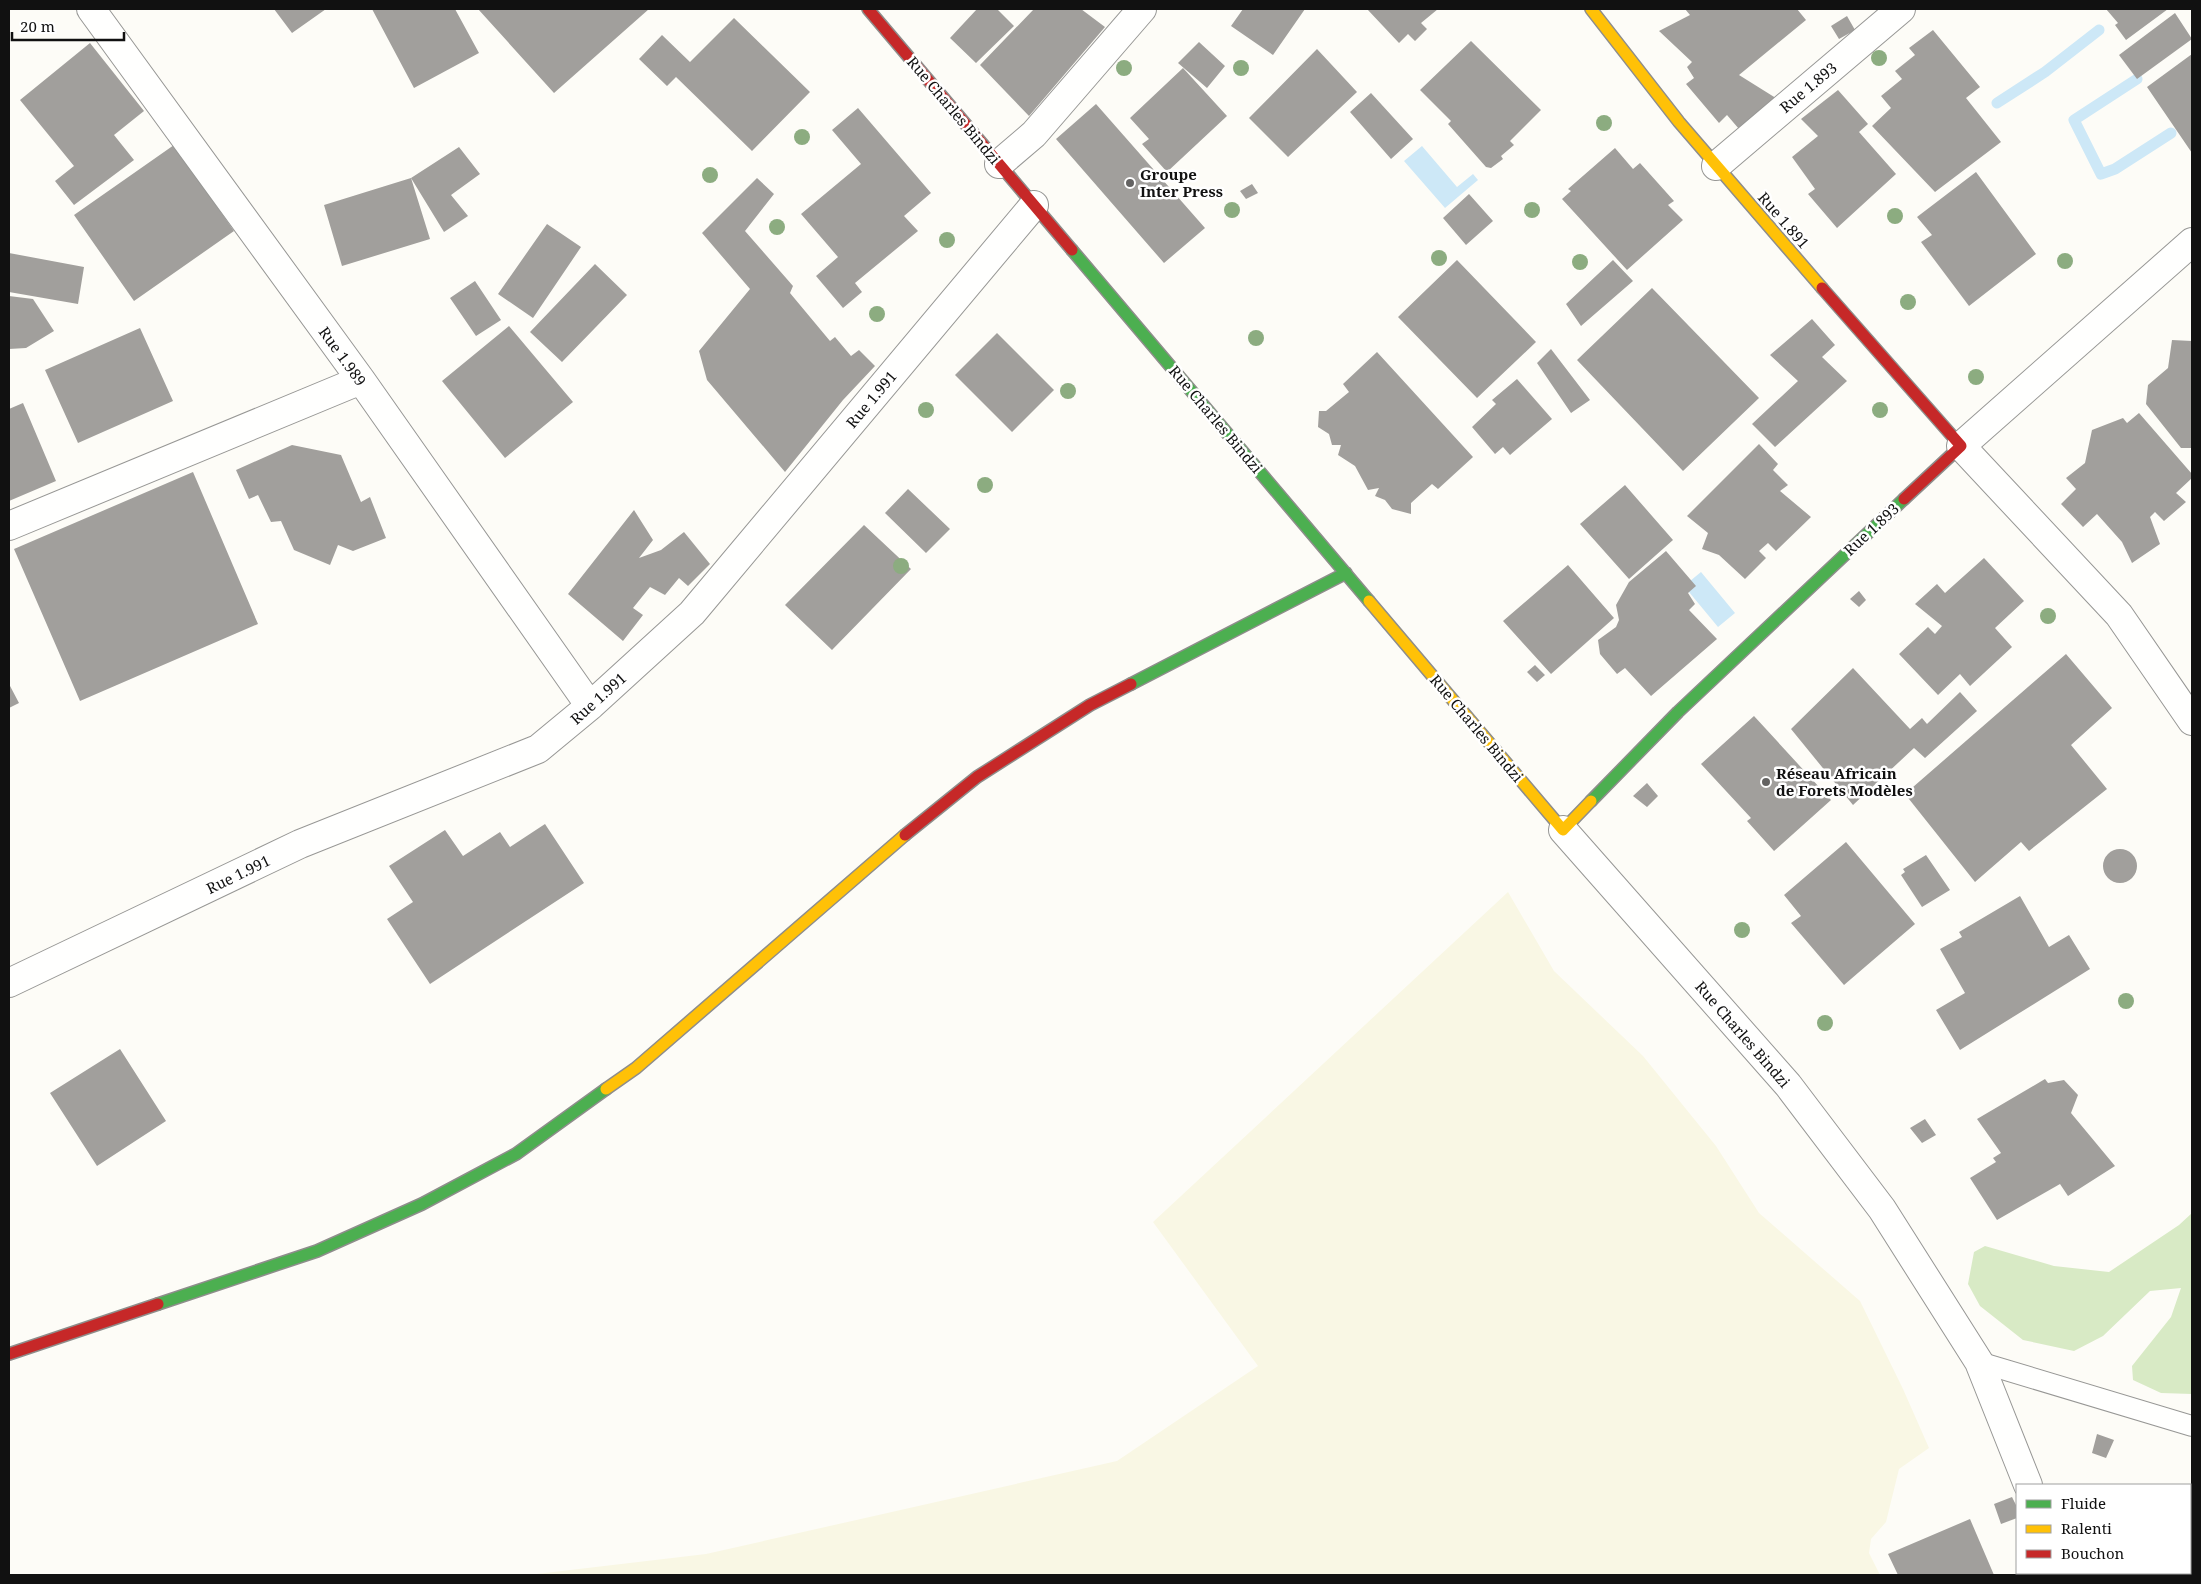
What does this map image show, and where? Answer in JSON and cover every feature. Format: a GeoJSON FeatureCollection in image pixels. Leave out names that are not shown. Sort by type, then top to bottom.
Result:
{"type":"FeatureCollection","features":[{"type":"Feature","properties":{"kind":"street","name":"Rue 1.989"},"geometry":{"type":"LineString","coordinates":[[91,9],[361,380],[590,706]]}},
{"type":"Feature","properties":{"kind":"street","name":"Rue Charles Bindzi"},"geometry":{"type":"LineString","coordinates":[[868,9],[1563,830],[1788,1085],[1882,1209],[1979,1362],[2028,1484]]}},
{"type":"Feature","properties":{"kind":"street"},"geometry":{"type":"LineString","coordinates":[[999,164],[1034,134],[1142,9]]}},
{"type":"Feature","properties":{"kind":"street","name":"Rue 1.891"},"geometry":{"type":"LineString","coordinates":[[1590,9],[1716,166],[1961,446]]}},
{"type":"Feature","properties":{"kind":"street","name":"Rue 1.893"},"geometry":{"type":"LineString","coordinates":[[1716,166],[1901,9]]}},
{"type":"Feature","properties":{"kind":"street","name":"Rue 1.991"},"geometry":{"type":"LineString","coordinates":[[9,983],[300,844],[538,749],[590,706],[692,613],[1034,205]]}},
{"type":"Feature","properties":{"kind":"street","name":"Rue 1.893"},"geometry":{"type":"LineString","coordinates":[[1563,830],[1727,665],[1961,446],[2192,242]]}},
{"type":"Feature","properties":{"kind":"street"},"geometry":{"type":"LineString","coordinates":[[9,526],[361,380]]}},
{"type":"Feature","properties":{"kind":"street"},"geometry":{"type":"LineString","coordinates":[[1961,446],[2119,614],[2192,721]]}},
{"type":"Feature","properties":{"kind":"street"},"geometry":{"type":"LineString","coordinates":[[9,1354],[317,1251],[422,1204],[516,1154],[636,1068],[900,839],[977,777],[1090,704],[1346,573]]}},
{"type":"Feature","properties":{"kind":"lane"},"geometry":{"type":"LineString","coordinates":[[1979,1362],[2192,1426]]}},
{"type":"Feature","properties":{"kind":"shaded area"},"geometry":{"type":"Polygon","coordinates":[[[1508,892],[1554,971],[1643,1056],[1716,1146],[1759,1213],[1860,1301],[1903,1389],[1929,1448],[1899,1469],[1886,1522],[1871,1539],[1869,1553],[1880,1575],[528,1575],[706,1554],[1117,1461],[1258,1366],[1153,1222],[1508,892]]]}},
{"type":"Feature","properties":{"kind":"green space"},"geometry":{"type":"Polygon","coordinates":[[[2192,1213],[2192,1394],[2161,1393],[2133,1380],[2132,1366],[2171,1317],[2181,1288],[2150,1291],[2103,1336],[2074,1351],[2023,1340],[1980,1306],[1968,1284],[1974,1252],[1985,1246],[2054,1266],[2109,1272],[2179,1225],[2192,1213]]]}},
{"type":"Feature","properties":{"kind":"water"},"geometry":{"type":"Polygon","coordinates":[[[1422,146],[1457,187],[1473,174],[1478,180],[1445,208],[1404,161],[1422,146]]]}},
{"type":"Feature","properties":{"kind":"water"},"geometry":{"type":"Polygon","coordinates":[[[1701,572],[1735,613],[1718,627],[1684,586],[1701,572]]]}},
{"type":"Feature","properties":{"kind":"building"},"geometry":{"type":"Polygon","coordinates":[[[274,9],[326,9],[292,33],[274,9]]]}},
{"type":"Feature","properties":{"kind":"building"},"geometry":{"type":"Polygon","coordinates":[[[372,9],[455,9],[479,53],[414,88],[372,9]]]}},
{"type":"Feature","properties":{"kind":"building"},"geometry":{"type":"Polygon","coordinates":[[[478,9],[649,9],[554,93],[478,9]]]}},
{"type":"Feature","properties":{"kind":"building"},"geometry":{"type":"Polygon","coordinates":[[[977,9],[997,9],[1014,26],[976,63],[950,38],[977,9]]]}},
{"type":"Feature","properties":{"kind":"building"},"geometry":{"type":"Polygon","coordinates":[[[1034,9],[1081,9],[1105,27],[1029,116],[980,65],[1034,9]]]}},
{"type":"Feature","properties":{"kind":"building"},"geometry":{"type":"Polygon","coordinates":[[[1243,9],[1305,9],[1273,55],[1231,26],[1243,9]]]}},
{"type":"Feature","properties":{"kind":"building"},"geometry":{"type":"Polygon","coordinates":[[[1367,9],[1438,9],[1421,23],[1427,29],[1415,41],[1408,34],[1399,43],[1367,9]]]}},
{"type":"Feature","properties":{"kind":"building"},"geometry":{"type":"Polygon","coordinates":[[[1685,9],[1797,9],[1806,20],[1739,75],[1779,100],[1739,129],[1727,115],[1719,123],[1686,84],[1694,78],[1687,67],[1692,62],[1659,31],[1690,15],[1685,9]]]}},
{"type":"Feature","properties":{"kind":"building"},"geometry":{"type":"Polygon","coordinates":[[[2106,9],[2168,9],[2126,40],[2115,25],[2118,23],[2106,9]]]}},
{"type":"Feature","properties":{"kind":"building"},"geometry":{"type":"Polygon","coordinates":[[[2175,13],[2192,39],[2137,79],[2119,55],[2175,13]]]}},
{"type":"Feature","properties":{"kind":"building"},"geometry":{"type":"Polygon","coordinates":[[[1847,16],[1855,30],[1839,39],[1831,26],[1847,16]]]}},
{"type":"Feature","properties":{"kind":"building"},"geometry":{"type":"Polygon","coordinates":[[[734,18],[810,92],[752,151],[676,77],[667,86],[639,59],[662,35],[690,62],[734,18]]]}},
{"type":"Feature","properties":{"kind":"building"},"geometry":{"type":"Polygon","coordinates":[[[1933,30],[1980,87],[1966,98],[2001,142],[1935,192],[1872,126],[1891,108],[1881,96],[1902,79],[1895,71],[1915,55],[1909,48],[1933,30]]]}},
{"type":"Feature","properties":{"kind":"building"},"geometry":{"type":"Polygon","coordinates":[[[1471,41],[1541,110],[1510,141],[1514,145],[1501,156],[1503,159],[1491,168],[1486,167],[1448,124],[1451,121],[1420,90],[1471,41]]]}},
{"type":"Feature","properties":{"kind":"building"},"geometry":{"type":"Polygon","coordinates":[[[1199,42],[1225,66],[1207,88],[1178,63],[1199,42]]]}},
{"type":"Feature","properties":{"kind":"building"},"geometry":{"type":"Polygon","coordinates":[[[90,43],[144,111],[114,135],[134,160],[74,205],[55,181],[74,166],[20,100],[90,43]]]}},
{"type":"Feature","properties":{"kind":"building"},"geometry":{"type":"Polygon","coordinates":[[[1317,49],[1357,92],[1288,157],[1249,118],[1317,49]]]}},
{"type":"Feature","properties":{"kind":"building"},"geometry":{"type":"Polygon","coordinates":[[[2192,54],[2192,153],[2147,87],[2192,54]]]}},
{"type":"Feature","properties":{"kind":"building"},"geometry":{"type":"Polygon","coordinates":[[[1183,68],[1227,116],[1167,172],[1142,144],[1149,139],[1130,118],[1183,68]]]}},
{"type":"Feature","properties":{"kind":"building"},"geometry":{"type":"Polygon","coordinates":[[[1838,90],[1868,124],[1859,132],[1896,174],[1837,228],[1808,194],[1815,189],[1792,157],[1818,136],[1801,119],[1838,90]]]}},
{"type":"Feature","properties":{"kind":"building"},"geometry":{"type":"Polygon","coordinates":[[[1371,93],[1413,139],[1391,159],[1350,112],[1371,93]]]}},
{"type":"Feature","properties":{"kind":"building","name":"Groupe Inter Press"},"geometry":{"type":"Polygon","coordinates":[[[1096,104],[1205,228],[1164,263],[1056,139],[1096,104]]]}},
{"type":"Feature","properties":{"kind":"building"},"geometry":{"type":"Polygon","coordinates":[[[858,108],[931,193],[904,216],[918,231],[855,283],[862,292],[843,308],[816,276],[838,257],[801,214],[861,164],[832,130],[858,108]]]}},
{"type":"Feature","properties":{"kind":"building"},"geometry":{"type":"Polygon","coordinates":[[[174,145],[234,231],[134,301],[74,215],[174,145]]]}},
{"type":"Feature","properties":{"kind":"building"},"geometry":{"type":"Polygon","coordinates":[[[459,147],[480,174],[451,195],[468,216],[444,232],[411,178],[459,147]]]}},
{"type":"Feature","properties":{"kind":"building"},"geometry":{"type":"Polygon","coordinates":[[[1615,148],[1633,169],[1640,163],[1674,201],[1668,205],[1683,220],[1627,270],[1562,199],[1571,191],[1568,189],[1615,148]]]}},
{"type":"Feature","properties":{"kind":"building"},"geometry":{"type":"Polygon","coordinates":[[[1976,172],[2036,254],[1969,306],[1921,242],[1932,235],[1917,217],[1976,172]]]}},
{"type":"Feature","properties":{"kind":"building"},"geometry":{"type":"Polygon","coordinates":[[[411,178],[430,239],[342,266],[324,205],[411,178]]]}},
{"type":"Feature","properties":{"kind":"building"},"geometry":{"type":"Polygon","coordinates":[[[757,178],[774,194],[745,231],[793,286],[790,293],[830,341],[835,337],[851,356],[859,350],[875,366],[843,400],[785,472],[707,380],[699,351],[750,289],[702,233],[757,178]]]}},
{"type":"Feature","properties":{"kind":"building"},"geometry":{"type":"Polygon","coordinates":[[[1252,184],[1258,193],[1246,199],[1240,191],[1252,184]]]}},
{"type":"Feature","properties":{"kind":"building"},"geometry":{"type":"Polygon","coordinates":[[[1469,194],[1493,221],[1466,245],[1443,218],[1469,194]]]}},
{"type":"Feature","properties":{"kind":"building"},"geometry":{"type":"Polygon","coordinates":[[[547,224],[581,247],[533,318],[498,294],[547,224]]]}},
{"type":"Feature","properties":{"kind":"building"},"geometry":{"type":"Polygon","coordinates":[[[9,253],[84,267],[78,304],[9,292],[9,253]]]}},
{"type":"Feature","properties":{"kind":"building"},"geometry":{"type":"Polygon","coordinates":[[[1457,260],[1536,342],[1477,398],[1398,317],[1457,260]]]}},
{"type":"Feature","properties":{"kind":"building"},"geometry":{"type":"Polygon","coordinates":[[[1613,260],[1633,281],[1581,326],[1566,304],[1613,260]]]}},
{"type":"Feature","properties":{"kind":"building"},"geometry":{"type":"Polygon","coordinates":[[[595,264],[627,295],[562,362],[530,332],[595,264]]]}},
{"type":"Feature","properties":{"kind":"building"},"geometry":{"type":"Polygon","coordinates":[[[475,281],[501,320],[476,336],[450,298],[475,281]]]}},
{"type":"Feature","properties":{"kind":"building"},"geometry":{"type":"Polygon","coordinates":[[[1652,288],[1759,398],[1683,471],[1577,360],[1652,288]]]}},
{"type":"Feature","properties":{"kind":"building"},"geometry":{"type":"Polygon","coordinates":[[[9,296],[33,299],[54,331],[26,348],[9,349],[9,296]]]}},
{"type":"Feature","properties":{"kind":"building"},"geometry":{"type":"Polygon","coordinates":[[[1812,319],[1835,345],[1822,357],[1847,381],[1775,447],[1752,424],[1798,381],[1770,355],[1812,319]]]}},
{"type":"Feature","properties":{"kind":"building"},"geometry":{"type":"Polygon","coordinates":[[[509,326],[573,402],[505,458],[442,381],[509,326]]]}},
{"type":"Feature","properties":{"kind":"building"},"geometry":{"type":"Polygon","coordinates":[[[140,328],[173,401],[78,443],[45,370],[140,328]]]}},
{"type":"Feature","properties":{"kind":"building"},"geometry":{"type":"Polygon","coordinates":[[[997,333],[1054,390],[1012,432],[955,375],[997,333]]]}},
{"type":"Feature","properties":{"kind":"building"},"geometry":{"type":"Polygon","coordinates":[[[2172,340],[2192,341],[2192,448],[2181,448],[2146,404],[2148,385],[2168,368],[2172,340]]]}},
{"type":"Feature","properties":{"kind":"building"},"geometry":{"type":"Polygon","coordinates":[[[1551,349],[1590,400],[1571,413],[1537,363],[1551,349]]]}},
{"type":"Feature","properties":{"kind":"building"},"geometry":{"type":"Polygon","coordinates":[[[1377,352],[1473,457],[1438,489],[1432,484],[1411,503],[1411,514],[1392,509],[1385,500],[1375,496],[1379,488],[1368,490],[1355,466],[1338,455],[1341,445],[1332,445],[1329,434],[1318,427],[1319,411],[1326,411],[1349,392],[1343,384],[1377,352]]]}},
{"type":"Feature","properties":{"kind":"building"},"geometry":{"type":"Polygon","coordinates":[[[1517,379],[1552,419],[1510,455],[1503,447],[1495,454],[1472,427],[1496,404],[1492,400],[1517,379]]]}},
{"type":"Feature","properties":{"kind":"building"},"geometry":{"type":"Polygon","coordinates":[[[23,403],[56,481],[9,501],[9,409],[23,403]]]}},
{"type":"Feature","properties":{"kind":"building"},"geometry":{"type":"Polygon","coordinates":[[[2139,413],[2192,474],[2192,478],[2176,493],[2186,502],[2164,521],[2155,512],[2150,517],[2160,544],[2132,563],[2122,542],[2097,514],[2083,527],[2061,504],[2076,489],[2066,478],[2085,463],[2092,430],[2123,418],[2127,423],[2139,413]]]}},
{"type":"Feature","properties":{"kind":"building"},"geometry":{"type":"Polygon","coordinates":[[[1759,444],[1778,464],[1773,470],[1788,485],[1780,491],[1811,517],[1776,551],[1768,543],[1759,551],[1766,558],[1745,579],[1719,555],[1702,549],[1708,533],[1687,516],[1759,444]]]}},
{"type":"Feature","properties":{"kind":"building"},"geometry":{"type":"Polygon","coordinates":[[[292,445],[341,455],[361,502],[370,497],[386,538],[353,551],[338,545],[330,565],[294,550],[281,521],[271,522],[258,495],[249,499],[236,470],[292,445]]]}},
{"type":"Feature","properties":{"kind":"building"},"geometry":{"type":"Polygon","coordinates":[[[193,472],[258,624],[80,701],[14,549],[193,472]]]}},
{"type":"Feature","properties":{"kind":"building"},"geometry":{"type":"Polygon","coordinates":[[[1625,485],[1673,540],[1629,579],[1580,524],[1625,485]]]}},
{"type":"Feature","properties":{"kind":"building"},"geometry":{"type":"Polygon","coordinates":[[[908,489],[950,529],[926,553],[885,513],[908,489]]]}},
{"type":"Feature","properties":{"kind":"building"},"geometry":{"type":"Polygon","coordinates":[[[634,510],[653,540],[639,558],[661,550],[684,532],[710,564],[688,586],[679,578],[665,595],[650,587],[633,608],[643,615],[623,641],[568,594],[634,510]]]}},
{"type":"Feature","properties":{"kind":"building"},"geometry":{"type":"Polygon","coordinates":[[[864,525],[911,569],[832,650],[785,605],[864,525]]]}},
{"type":"Feature","properties":{"kind":"building"},"geometry":{"type":"Polygon","coordinates":[[[1666,551],[1696,586],[1688,593],[1695,604],[1689,610],[1717,639],[1651,696],[1625,668],[1617,674],[1600,654],[1598,640],[1616,627],[1619,620],[1616,605],[1629,582],[1666,551]]]}},
{"type":"Feature","properties":{"kind":"building"},"geometry":{"type":"Polygon","coordinates":[[[1984,558],[2024,601],[1995,628],[2012,647],[1970,686],[1960,674],[1938,695],[1899,654],[1928,627],[1935,634],[1942,626],[1915,604],[1937,584],[1945,593],[1984,558]]]}},
{"type":"Feature","properties":{"kind":"building"},"geometry":{"type":"Polygon","coordinates":[[[1568,565],[1614,618],[1551,674],[1503,621],[1568,565]]]}},
{"type":"Feature","properties":{"kind":"building"},"geometry":{"type":"Polygon","coordinates":[[[1859,591],[1866,600],[1859,607],[1850,599],[1859,591]]]}},
{"type":"Feature","properties":{"kind":"building"},"geometry":{"type":"Polygon","coordinates":[[[2066,654],[2112,708],[2071,745],[2107,789],[2029,851],[2021,842],[1975,882],[1905,794],[2066,654]]]}},
{"type":"Feature","properties":{"kind":"building"},"geometry":{"type":"Polygon","coordinates":[[[1535,665],[1545,675],[1537,682],[1527,672],[1535,665]]]}},
{"type":"Feature","properties":{"kind":"building"},"geometry":{"type":"Polygon","coordinates":[[[1853,668],[1910,729],[1922,718],[1927,724],[1960,692],[1977,711],[1925,758],[1914,748],[1853,805],[1791,729],[1853,668]]]}},
{"type":"Feature","properties":{"kind":"building"},"geometry":{"type":"Polygon","coordinates":[[[9,684],[19,703],[9,708],[9,684]]]}},
{"type":"Feature","properties":{"kind":"building","name":"Réseau Africain de Forets Modèles"},"geometry":{"type":"Polygon","coordinates":[[[1754,716],[1831,800],[1774,851],[1747,821],[1751,818],[1701,764],[1754,716]]]}},
{"type":"Feature","properties":{"kind":"building"},"geometry":{"type":"Polygon","coordinates":[[[1647,783],[1658,796],[1647,807],[1633,796],[1647,783]]]}},
{"type":"Feature","properties":{"kind":"building"},"geometry":{"type":"Polygon","coordinates":[[[545,824],[584,883],[430,984],[387,919],[413,902],[389,866],[445,830],[463,856],[500,832],[510,847],[545,824]]]}},
{"type":"Feature","properties":{"kind":"building"},"geometry":{"type":"Polygon","coordinates":[[[1846,842],[1915,924],[1844,985],[1791,923],[1801,916],[1784,895],[1846,842]]]}},
{"type":"Feature","properties":{"kind":"building"},"geometry":{"type":"Polygon","coordinates":[[[2120,849],[2127,850],[2132,854],[2136,859],[2136,873],[2132,878],[2127,882],[2120,883],[2113,882],[2108,878],[2104,873],[2103,866],[2104,859],[2108,854],[2113,850],[2120,849]]]}},
{"type":"Feature","properties":{"kind":"building"},"geometry":{"type":"Polygon","coordinates":[[[1926,855],[1950,890],[1922,907],[1901,875],[1905,872],[1903,869],[1926,855]]]}},
{"type":"Feature","properties":{"kind":"building"},"geometry":{"type":"Polygon","coordinates":[[[2020,896],[2049,947],[2069,935],[2090,969],[1960,1050],[1936,1010],[1965,993],[1940,949],[1962,937],[1959,932],[2020,896]]]}},
{"type":"Feature","properties":{"kind":"building"},"geometry":{"type":"Polygon","coordinates":[[[120,1049],[166,1121],[97,1166],[50,1093],[120,1049]]]}},
{"type":"Feature","properties":{"kind":"building"},"geometry":{"type":"Polygon","coordinates":[[[2045,1079],[2048,1083],[2064,1080],[2078,1095],[2071,1113],[2115,1166],[2068,1196],[2060,1184],[1997,1220],[1970,1178],[1996,1162],[1993,1158],[2001,1153],[1977,1119],[2045,1079]]]}},
{"type":"Feature","properties":{"kind":"building"},"geometry":{"type":"Polygon","coordinates":[[[1925,1119],[1936,1135],[1922,1143],[1910,1128],[1925,1119]]]}},
{"type":"Feature","properties":{"kind":"building"},"geometry":{"type":"Polygon","coordinates":[[[2097,1434],[2114,1440],[2106,1458],[2092,1453],[2097,1434]]]}},
{"type":"Feature","properties":{"kind":"building"},"geometry":{"type":"Polygon","coordinates":[[[2012,1497],[2016,1505],[2016,1518],[2001,1524],[1994,1504],[2012,1497]]]}},
{"type":"Feature","properties":{"kind":"building"},"geometry":{"type":"Polygon","coordinates":[[[1970,1519],[1994,1575],[1898,1575],[1888,1554],[1970,1519]]]}},
{"type":"Feature","properties":{"kind":"waterway"},"geometry":{"type":"LineString","coordinates":[[1997,103],[2045,72],[2099,30]]}},
{"type":"Feature","properties":{"kind":"waterway"},"geometry":{"type":"LineString","coordinates":[[2137,79],[2074,120],[2101,174],[2115,169],[2171,133]]}},
{"type":"Feature","properties":{"kind":"traffic: fast"},"geometry":{"type":"LineString","coordinates":[[1072,250],[1369,601]]}},
{"type":"Feature","properties":{"kind":"traffic: fast"},"geometry":{"type":"LineString","coordinates":[[1591,801],[1678,712],[1904,499]]}},
{"type":"Feature","properties":{"kind":"traffic: fast"},"geometry":{"type":"LineString","coordinates":[[1131,684],[1346,573]]}},
{"type":"Feature","properties":{"kind":"traffic: fast"},"geometry":{"type":"LineString","coordinates":[[158,1304],[317,1251],[422,1204],[516,1154],[606,1089]]}},
{"type":"Feature","properties":{"kind":"traffic: slow"},"geometry":{"type":"LineString","coordinates":[[1591,9],[1679,122],[1822,288]]}},
{"type":"Feature","properties":{"kind":"traffic: slow"},"geometry":{"type":"LineString","coordinates":[[1369,601],[1563,830],[1591,801]]}},
{"type":"Feature","properties":{"kind":"traffic: slow"},"geometry":{"type":"LineString","coordinates":[[606,1089],[636,1068],[905,835]]}},
{"type":"Feature","properties":{"kind":"traffic: jam"},"geometry":{"type":"LineString","coordinates":[[868,9],[1072,250]]}},
{"type":"Feature","properties":{"kind":"traffic: jam"},"geometry":{"type":"LineString","coordinates":[[1822,288],[1961,446],[1904,499]]}},
{"type":"Feature","properties":{"kind":"traffic: jam"},"geometry":{"type":"LineString","coordinates":[[905,835],[977,777],[1090,705],[1131,684]]}},
{"type":"Feature","properties":{"kind":"traffic: jam"},"geometry":{"type":"LineString","coordinates":[[9,1354],[158,1304]]}},
{"type":"Feature","properties":{"kind":"place","name":"Groupe Inter Press"},"geometry":{"type":"Point","coordinates":[1130,183]}},
{"type":"Feature","properties":{"kind":"place","name":"Réseau Africain de Forets Modèles"},"geometry":{"type":"Point","coordinates":[1766,782]}}]}
